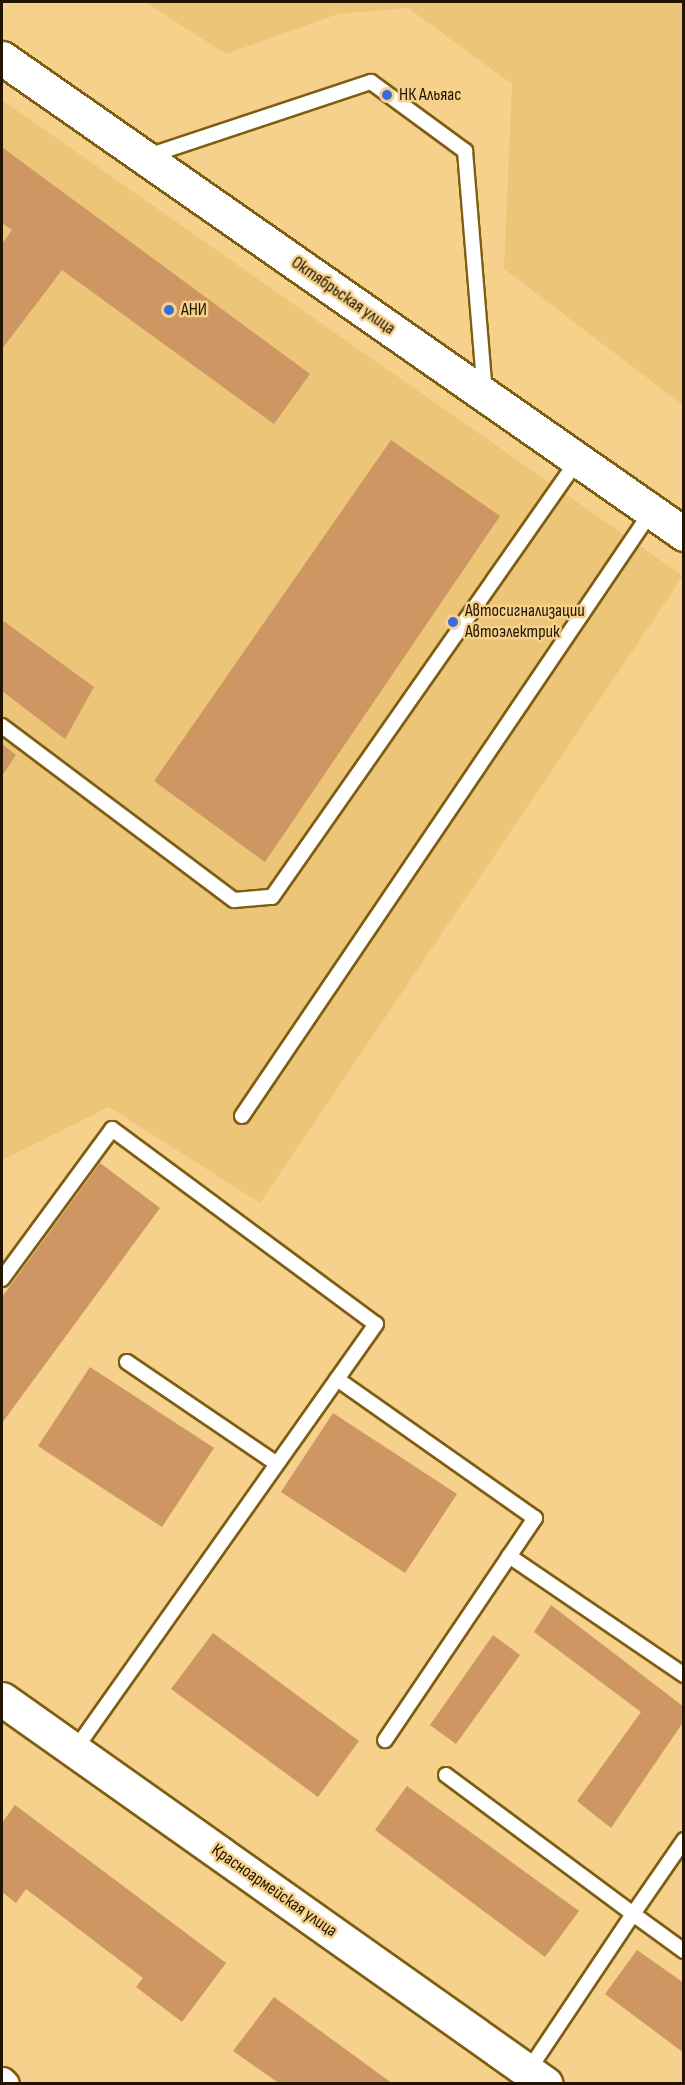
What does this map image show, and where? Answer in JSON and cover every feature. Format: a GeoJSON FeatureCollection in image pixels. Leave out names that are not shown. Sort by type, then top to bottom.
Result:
{"type":"FeatureCollection","features":[{"type":"Feature","properties":{"kind":"main road","name":"Октябрьская улица"},"geometry":{"type":"LineString","coordinates":[[2,58],[684,534]]}},
{"type":"Feature","properties":{"kind":"main road","name":"Красноармейская улица"},"geometry":{"type":"LineString","coordinates":[[2,1699],[537,2077]]}},
{"type":"Feature","properties":{"kind":"lane"},"geometry":{"type":"LineString","coordinates":[[145,157],[370,82],[465,152],[486,397]]}},
{"type":"Feature","properties":{"kind":"lane"},"geometry":{"type":"LineString","coordinates":[[2,726],[234,900],[272,897],[577,461]]}},
{"type":"Feature","properties":{"kind":"lane"},"geometry":{"type":"LineString","coordinates":[[242,1116],[651,512]]}},
{"type":"Feature","properties":{"kind":"lane"},"geometry":{"type":"LineString","coordinates":[[2,1279],[112,1129],[376,1324],[74,1751]]}},
{"type":"Feature","properties":{"kind":"lane"},"geometry":{"type":"LineString","coordinates":[[128,1362],[277,1464]]}},
{"type":"Feature","properties":{"kind":"lane"},"geometry":{"type":"LineString","coordinates":[[337,1379],[535,1518],[384,1740]]}},
{"type":"Feature","properties":{"kind":"lane"},"geometry":{"type":"LineString","coordinates":[[509,1556],[684,1675]]}},
{"type":"Feature","properties":{"kind":"lane"},"geometry":{"type":"LineString","coordinates":[[446,1775],[684,1951]]}},
{"type":"Feature","properties":{"kind":"lane"},"geometry":{"type":"LineString","coordinates":[[537,2077],[633,1914],[684,1840]]}},
{"type":"Feature","properties":{"kind":"shaded area"},"geometry":{"type":"Polygon","coordinates":[[[145,2],[683,2],[683,405],[504,269],[512,84],[408,8],[338,14],[226,54],[145,2]]]}},
{"type":"Feature","properties":{"kind":"shaded area"},"geometry":{"type":"Polygon","coordinates":[[[2,100],[683,576],[260,1203],[109,1107],[2,1160],[2,100]]]}},
{"type":"Feature","properties":{"kind":"building","name":"АНИ"},"geometry":{"type":"Polygon","coordinates":[[[3,148],[310,374],[274,424],[62,270],[2,349],[2,244],[12,230],[2,223],[3,148]]]}},
{"type":"Feature","properties":{"kind":"building"},"geometry":{"type":"Polygon","coordinates":[[[391,440],[500,516],[265,862],[154,781],[391,440]]]}},
{"type":"Feature","properties":{"kind":"building"},"geometry":{"type":"Polygon","coordinates":[[[2,620],[94,687],[65,739],[2,691],[2,620]]]}},
{"type":"Feature","properties":{"kind":"building"},"geometry":{"type":"Polygon","coordinates":[[[2,744],[16,755],[2,776],[2,744]]]}},
{"type":"Feature","properties":{"kind":"building"},"geometry":{"type":"Polygon","coordinates":[[[100,1163],[160,1208],[2,1423],[2,1297],[100,1163]]]}},
{"type":"Feature","properties":{"kind":"building"},"geometry":{"type":"Polygon","coordinates":[[[90,1367],[214,1448],[162,1527],[38,1446],[90,1367]]]}},
{"type":"Feature","properties":{"kind":"building"},"geometry":{"type":"Polygon","coordinates":[[[333,1413],[457,1494],[405,1573],[281,1492],[333,1413]]]}},
{"type":"Feature","properties":{"kind":"building"},"geometry":{"type":"Polygon","coordinates":[[[551,1605],[684,1707],[684,1721],[611,1828],[577,1801],[641,1712],[534,1632],[551,1605]]]}},
{"type":"Feature","properties":{"kind":"building"},"geometry":{"type":"Polygon","coordinates":[[[213,1633],[359,1741],[318,1797],[171,1689],[213,1633]]]}},
{"type":"Feature","properties":{"kind":"building"},"geometry":{"type":"Polygon","coordinates":[[[493,1635],[520,1655],[456,1744],[430,1725],[493,1635]]]}},
{"type":"Feature","properties":{"kind":"building"},"geometry":{"type":"Polygon","coordinates":[[[407,1786],[579,1911],[545,1957],[375,1830],[407,1786]]]}},
{"type":"Feature","properties":{"kind":"building"},"geometry":{"type":"Polygon","coordinates":[[[15,1805],[226,1963],[182,2022],[136,1987],[143,1978],[26,1889],[16,1903],[2,1892],[2,1823],[15,1805]]]}},
{"type":"Feature","properties":{"kind":"building"},"geometry":{"type":"Polygon","coordinates":[[[637,1950],[684,1983],[684,2053],[605,1994],[637,1950]]]}},
{"type":"Feature","properties":{"kind":"building"},"geometry":{"type":"Polygon","coordinates":[[[274,1997],[393,2084],[280,2084],[233,2051],[274,1997]]]}},
{"type":"Feature","properties":{"kind":"place","name":"НК Альяас"},"geometry":{"type":"Point","coordinates":[387,95]}},
{"type":"Feature","properties":{"kind":"place","name":"АНИ"},"geometry":{"type":"Point","coordinates":[169,310]}},
{"type":"Feature","properties":{"kind":"place","name":"Автосигнализации Автоэлектрик"},"geometry":{"type":"Point","coordinates":[453,622]}}]}
